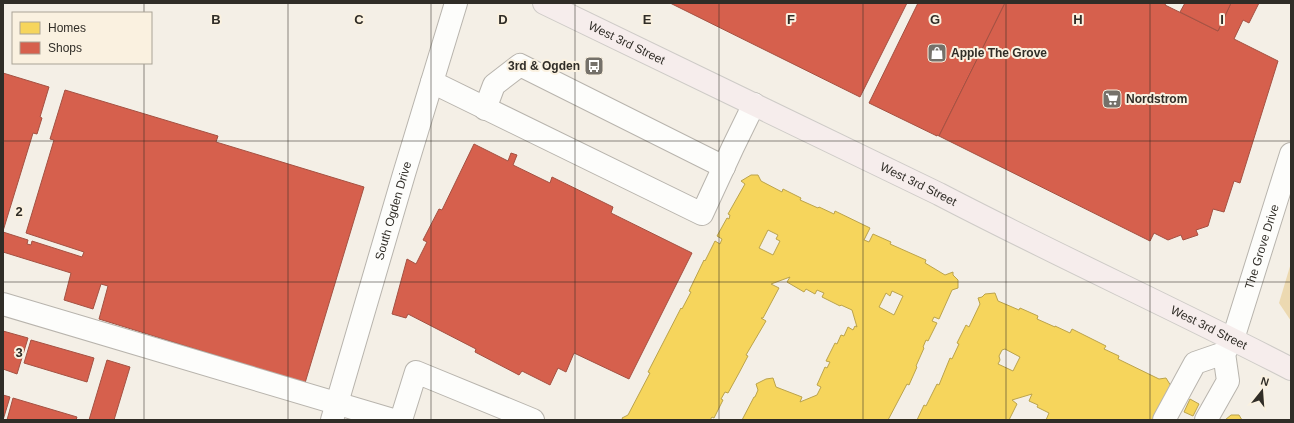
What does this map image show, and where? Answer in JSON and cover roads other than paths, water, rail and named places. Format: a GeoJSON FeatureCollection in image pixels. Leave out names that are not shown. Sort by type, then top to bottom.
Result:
{"type":"FeatureCollection","features":[{"type":"Feature","properties":{"kind":"main road","name":"West 3rd Street"},"geometry":{"type":"LineString","coordinates":[[544,3],[754,104],[1228,346],[1291,369]]}},
{"type":"Feature","properties":{"kind":"street","name":"South Ogden Drive"},"geometry":{"type":"LineString","coordinates":[[335,412],[456,3]]}},
{"type":"Feature","properties":{"kind":"street"},"geometry":{"type":"LineString","coordinates":[[485,109],[494,85],[520,65],[724,167]]}},
{"type":"Feature","properties":{"kind":"street"},"geometry":{"type":"LineString","coordinates":[[432,82],[702,214],[754,104]]}},
{"type":"Feature","properties":{"kind":"street","name":"The Grove Drive"},"geometry":{"type":"LineString","coordinates":[[1228,346],[1291,154]]}},
{"type":"Feature","properties":{"kind":"street"},"geometry":{"type":"LineString","coordinates":[[3,304],[335,412],[393,420]]}},
{"type":"Feature","properties":{"kind":"street"},"geometry":{"type":"LineString","coordinates":[[1164,420],[1195,364],[1228,346],[1228,381],[1206,420]]}},
{"type":"Feature","properties":{"kind":"street"},"geometry":{"type":"LineString","coordinates":[[401,420],[416,372],[533,420]]}},
{"type":"Feature","properties":{"kind":"place","name":"Apple The Grove"},"geometry":{"type":"Point","coordinates":[937,53]}},
{"type":"Feature","properties":{"kind":"place","name":"3rd & Ogden"},"geometry":{"type":"Point","coordinates":[594,66]}},
{"type":"Feature","properties":{"kind":"place","name":"Nordstrom"},"geometry":{"type":"Point","coordinates":[1112,99]}}]}
